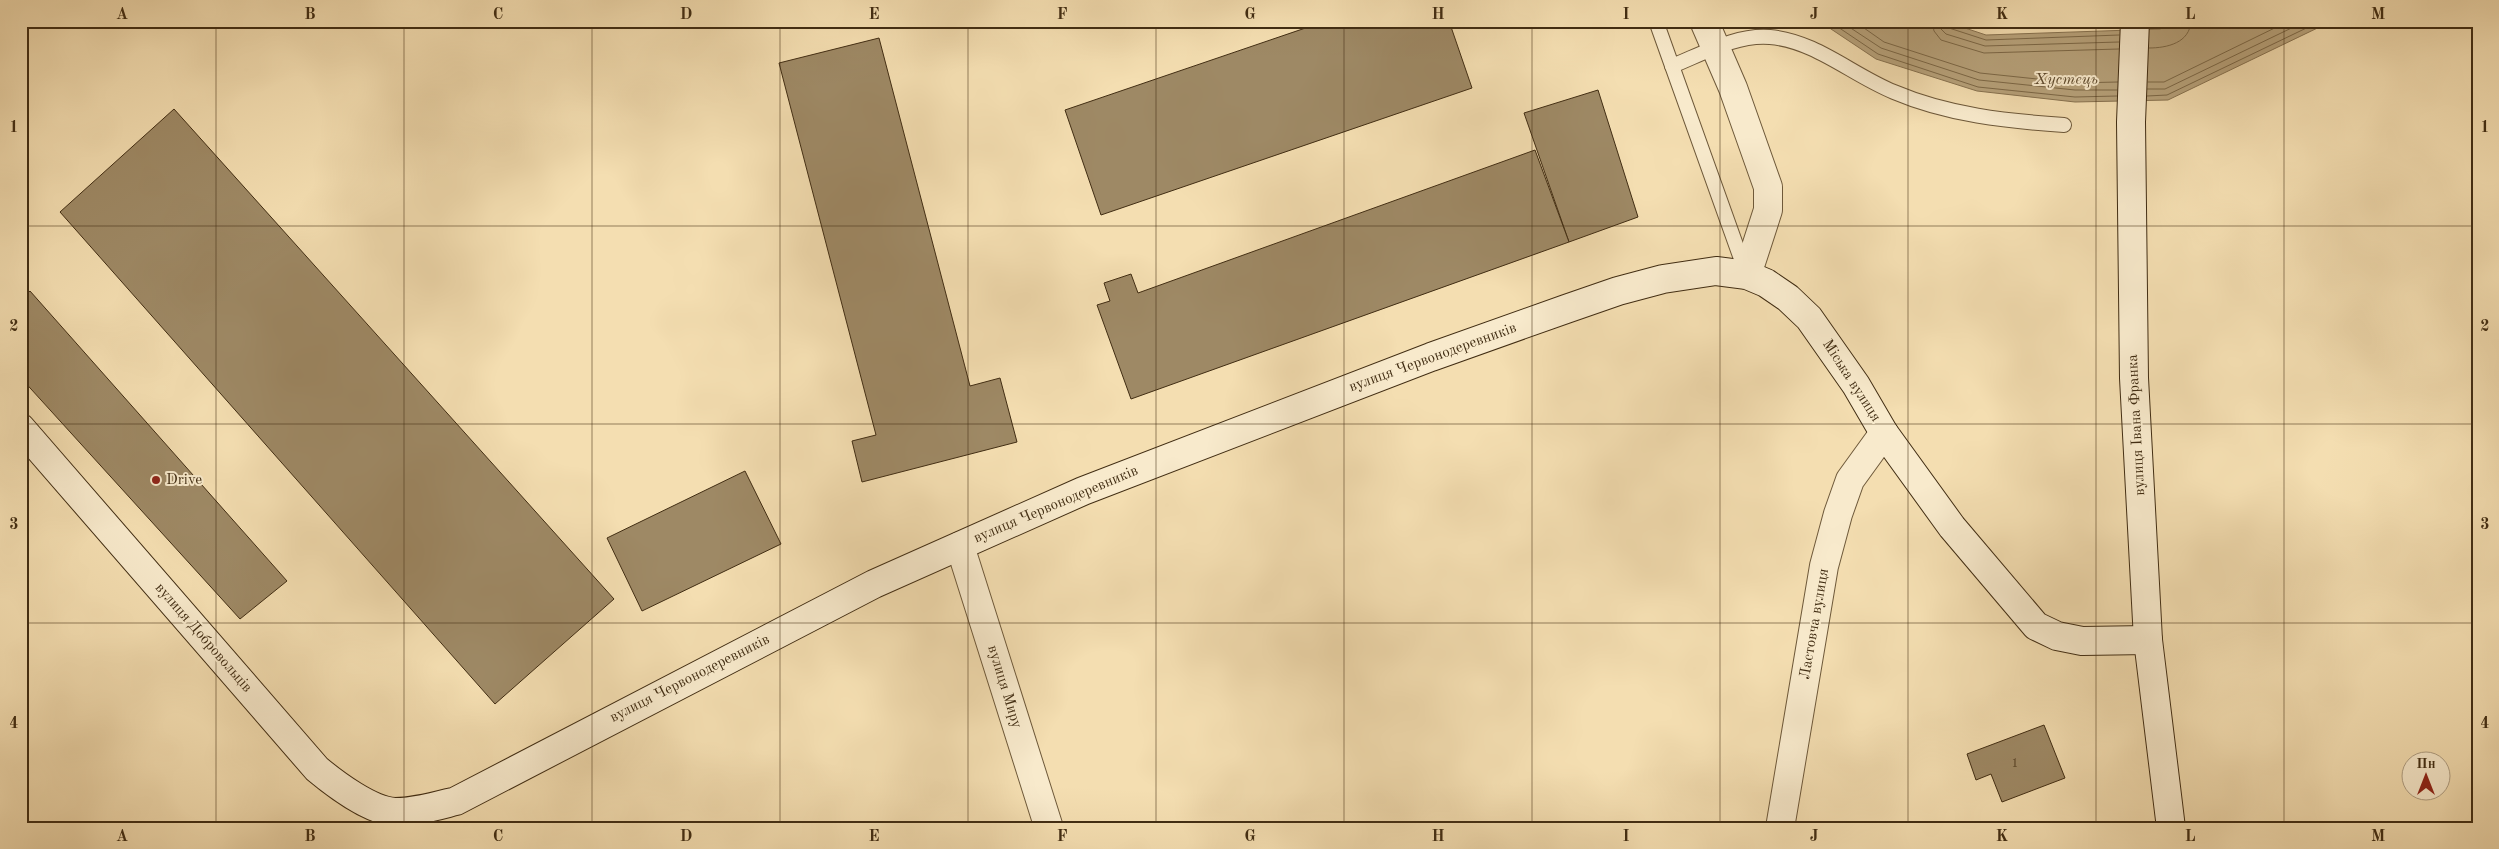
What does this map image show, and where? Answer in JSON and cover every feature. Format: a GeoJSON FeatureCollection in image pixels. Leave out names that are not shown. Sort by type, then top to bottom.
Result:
{"type":"FeatureCollection","features":[{"type":"Feature","properties":{"kind":"main road"},"geometry":{"type":"LineString","coordinates":[[1704,21],[1768,187],[1768,210],[1747,275]]}},
{"type":"Feature","properties":{"kind":"main road","name":"вулиця Івана Франка"},"geometry":{"type":"LineString","coordinates":[[2135,21],[2131,122],[2134,378],[2148,640],[2172,828]]}},
{"type":"Feature","properties":{"kind":"main road","name":"вулиця Червонодеревників"},"geometry":{"type":"LineString","coordinates":[[393,820],[456,801],[824,610],[960,546],[1101,484],[1431,357],[1618,291],[1663,279],[1707,272],[1716,271],[1747,275]]}},
{"type":"Feature","properties":{"kind":"main road","name":"Міська вулиця"},"geometry":{"type":"LineString","coordinates":[[1747,275],[1766,283],[1788,298],[1810,318],[1847,371],[1884,433],[1952,527],[2036,626],[2058,636],[2082,641],[2148,640]]}},
{"type":"Feature","properties":{"kind":"main road","name":"вулиця Добровольців"},"geometry":{"type":"LineString","coordinates":[[21,428],[317,770],[336,785],[393,820]]}},
{"type":"Feature","properties":{"kind":"main road","name":"Ластовча вулиця"},"geometry":{"type":"LineString","coordinates":[[1780,828],[1824,566],[1838,514],[1850,480],[1884,433]]}},
{"type":"Feature","properties":{"kind":"main road","name":"вулиця Миру"},"geometry":{"type":"LineString","coordinates":[[960,546],[1049,828]]}},
{"type":"Feature","properties":{"kind":"lane"},"geometry":{"type":"LineString","coordinates":[[1656,21],[1747,275]]}},
{"type":"Feature","properties":{"kind":"lane"},"geometry":{"type":"LineString","coordinates":[[1694,21],[1716,49]]}},
{"type":"Feature","properties":{"kind":"lane"},"geometry":{"type":"LineString","coordinates":[[1672,66],[1746,38],[1769,37],[1794,41],[1823,54],[1858,75],[1893,92],[1924,104],[2005,121],[2064,125]]}},
{"type":"Feature","properties":{"kind":"water","name":"Хустець"},"geometry":{"type":"Polygon","coordinates":[[[1819,21],[1944,21],[1986,35],[2160,29],[2176,21],[2332,21],[2168,100],[2075,102],[1977,91],[1876,59],[1819,21]]]}},
{"type":"Feature","properties":{"kind":"building"},"geometry":{"type":"Polygon","coordinates":[[[1326,21],[1449,21],[1472,88],[1101,215],[1065,110],[1326,21]]]}},
{"type":"Feature","properties":{"kind":"building"},"geometry":{"type":"Polygon","coordinates":[[[879,38],[970,386],[1000,378],[1017,442],[862,482],[852,441],[876,435],[779,63],[879,38]]]}},
{"type":"Feature","properties":{"kind":"building"},"geometry":{"type":"Polygon","coordinates":[[[1598,90],[1638,217],[1569,242],[1524,113],[1598,90]]]}},
{"type":"Feature","properties":{"kind":"building"},"geometry":{"type":"Polygon","coordinates":[[[174,109],[614,599],[495,704],[60,212],[174,109]]]}},
{"type":"Feature","properties":{"kind":"building"},"geometry":{"type":"Polygon","coordinates":[[[1535,150],[1569,242],[1131,399],[1097,305],[1110,301],[1104,283],[1131,274],[1138,293],[1535,150]]]}},
{"type":"Feature","properties":{"kind":"building","name":"Drive"},"geometry":{"type":"Polygon","coordinates":[[[30,291],[287,581],[240,619],[21,378],[21,299],[30,291]]]}},
{"type":"Feature","properties":{"kind":"building"},"geometry":{"type":"Polygon","coordinates":[[[745,471],[781,544],[642,611],[607,538],[745,471]]]}},
{"type":"Feature","properties":{"kind":"building"},"geometry":{"type":"Polygon","coordinates":[[[2044,725],[2065,778],[2002,802],[1991,774],[1976,780],[1967,754],[2044,725]]]}},
{"type":"Feature","properties":{"kind":"place","name":"Drive"},"geometry":{"type":"Point","coordinates":[156,480]}}]}
